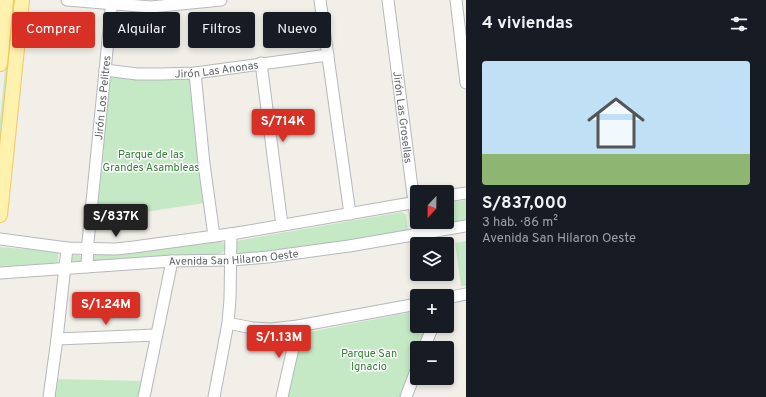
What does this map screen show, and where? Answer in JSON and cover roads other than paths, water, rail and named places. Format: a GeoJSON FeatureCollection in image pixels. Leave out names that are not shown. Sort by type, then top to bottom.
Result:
{"type":"FeatureCollection","features":[{"type":"Feature","properties":{"kind":"main road"},"geometry":{"type":"LineString","coordinates":[[0,64],[6,0]]}},
{"type":"Feature","properties":{"kind":"main road"},"geometry":{"type":"LineString","coordinates":[[0,215],[22,0]]}},
{"type":"Feature","properties":{"kind":"street"},"geometry":{"type":"LineString","coordinates":[[66,0],[112,2],[151,7],[184,2],[221,0]]}},
{"type":"Feature","properties":{"kind":"street"},"geometry":{"type":"LineString","coordinates":[[320,0],[350,214]]}},
{"type":"Feature","properties":{"kind":"street","name":"Jirón Las Grosellas"},"geometry":{"type":"LineString","coordinates":[[388,0],[413,185]]}},
{"type":"Feature","properties":{"kind":"street"},"geometry":{"type":"LineString","coordinates":[[456,0],[464,38],[466,82]]}},
{"type":"Feature","properties":{"kind":"street","name":"Jirón Los Pelitres"},"geometry":{"type":"LineString","coordinates":[[87,267],[87,249],[112,2]]}},
{"type":"Feature","properties":{"kind":"street","name":"Jirón Las Anonas"},"geometry":{"type":"LineString","coordinates":[[105,70],[156,74],[195,72],[328,55]]}},
{"type":"Feature","properties":{"kind":"street"},"geometry":{"type":"LineString","coordinates":[[261,63],[282,225]]}},
{"type":"Feature","properties":{"kind":"street"},"geometry":{"type":"LineString","coordinates":[[195,72],[204,164],[214,236]]}},
{"type":"Feature","properties":{"kind":"street"},"geometry":{"type":"LineString","coordinates":[[454,195],[466,193]]}},
{"type":"Feature","properties":{"kind":"street","name":"Avenida San Hilaron Oeste"},"geometry":{"type":"LineString","coordinates":[[0,239],[67,248],[134,248],[231,234],[410,203]]}},
{"type":"Feature","properties":{"kind":"street","name":"Avenida San Hilaron Oeste"},"geometry":{"type":"LineString","coordinates":[[0,273],[172,261],[232,260],[303,253],[466,226]]}},
{"type":"Feature","properties":{"kind":"street","name":"Jirón Las Grosellas"},"geometry":{"type":"LineString","coordinates":[[418,229],[418,234]]}},
{"type":"Feature","properties":{"kind":"street"},"geometry":{"type":"LineString","coordinates":[[214,397],[228,323],[232,260],[231,234]]}},
{"type":"Feature","properties":{"kind":"street"},"geometry":{"type":"LineString","coordinates":[[49,397],[67,248]]}},
{"type":"Feature","properties":{"kind":"street"},"geometry":{"type":"LineString","coordinates":[[144,397],[172,261]]}},
{"type":"Feature","properties":{"kind":"street"},"geometry":{"type":"LineString","coordinates":[[454,297],[466,294]]}},
{"type":"Feature","properties":{"kind":"street"},"geometry":{"type":"LineString","coordinates":[[228,323],[252,328],[271,329],[298,326],[410,305]]}},
{"type":"Feature","properties":{"kind":"street"},"geometry":{"type":"LineString","coordinates":[[282,397],[298,326]]}},
{"type":"Feature","properties":{"kind":"street"},"geometry":{"type":"LineString","coordinates":[[57,339],[156,335]]}},
{"type":"Feature","properties":{"kind":"street"},"geometry":{"type":"LineString","coordinates":[[406,397],[411,385]]}},
{"type":"Feature","properties":{"kind":"park label","name":"Parque de las Grandes Asambleas"},"geometry":{"type":"Point","coordinates":[151,160]}},
{"type":"Feature","properties":{"kind":"park label","name":"Parque San Ignacio"},"geometry":{"type":"Point","coordinates":[369,359]}}]}
